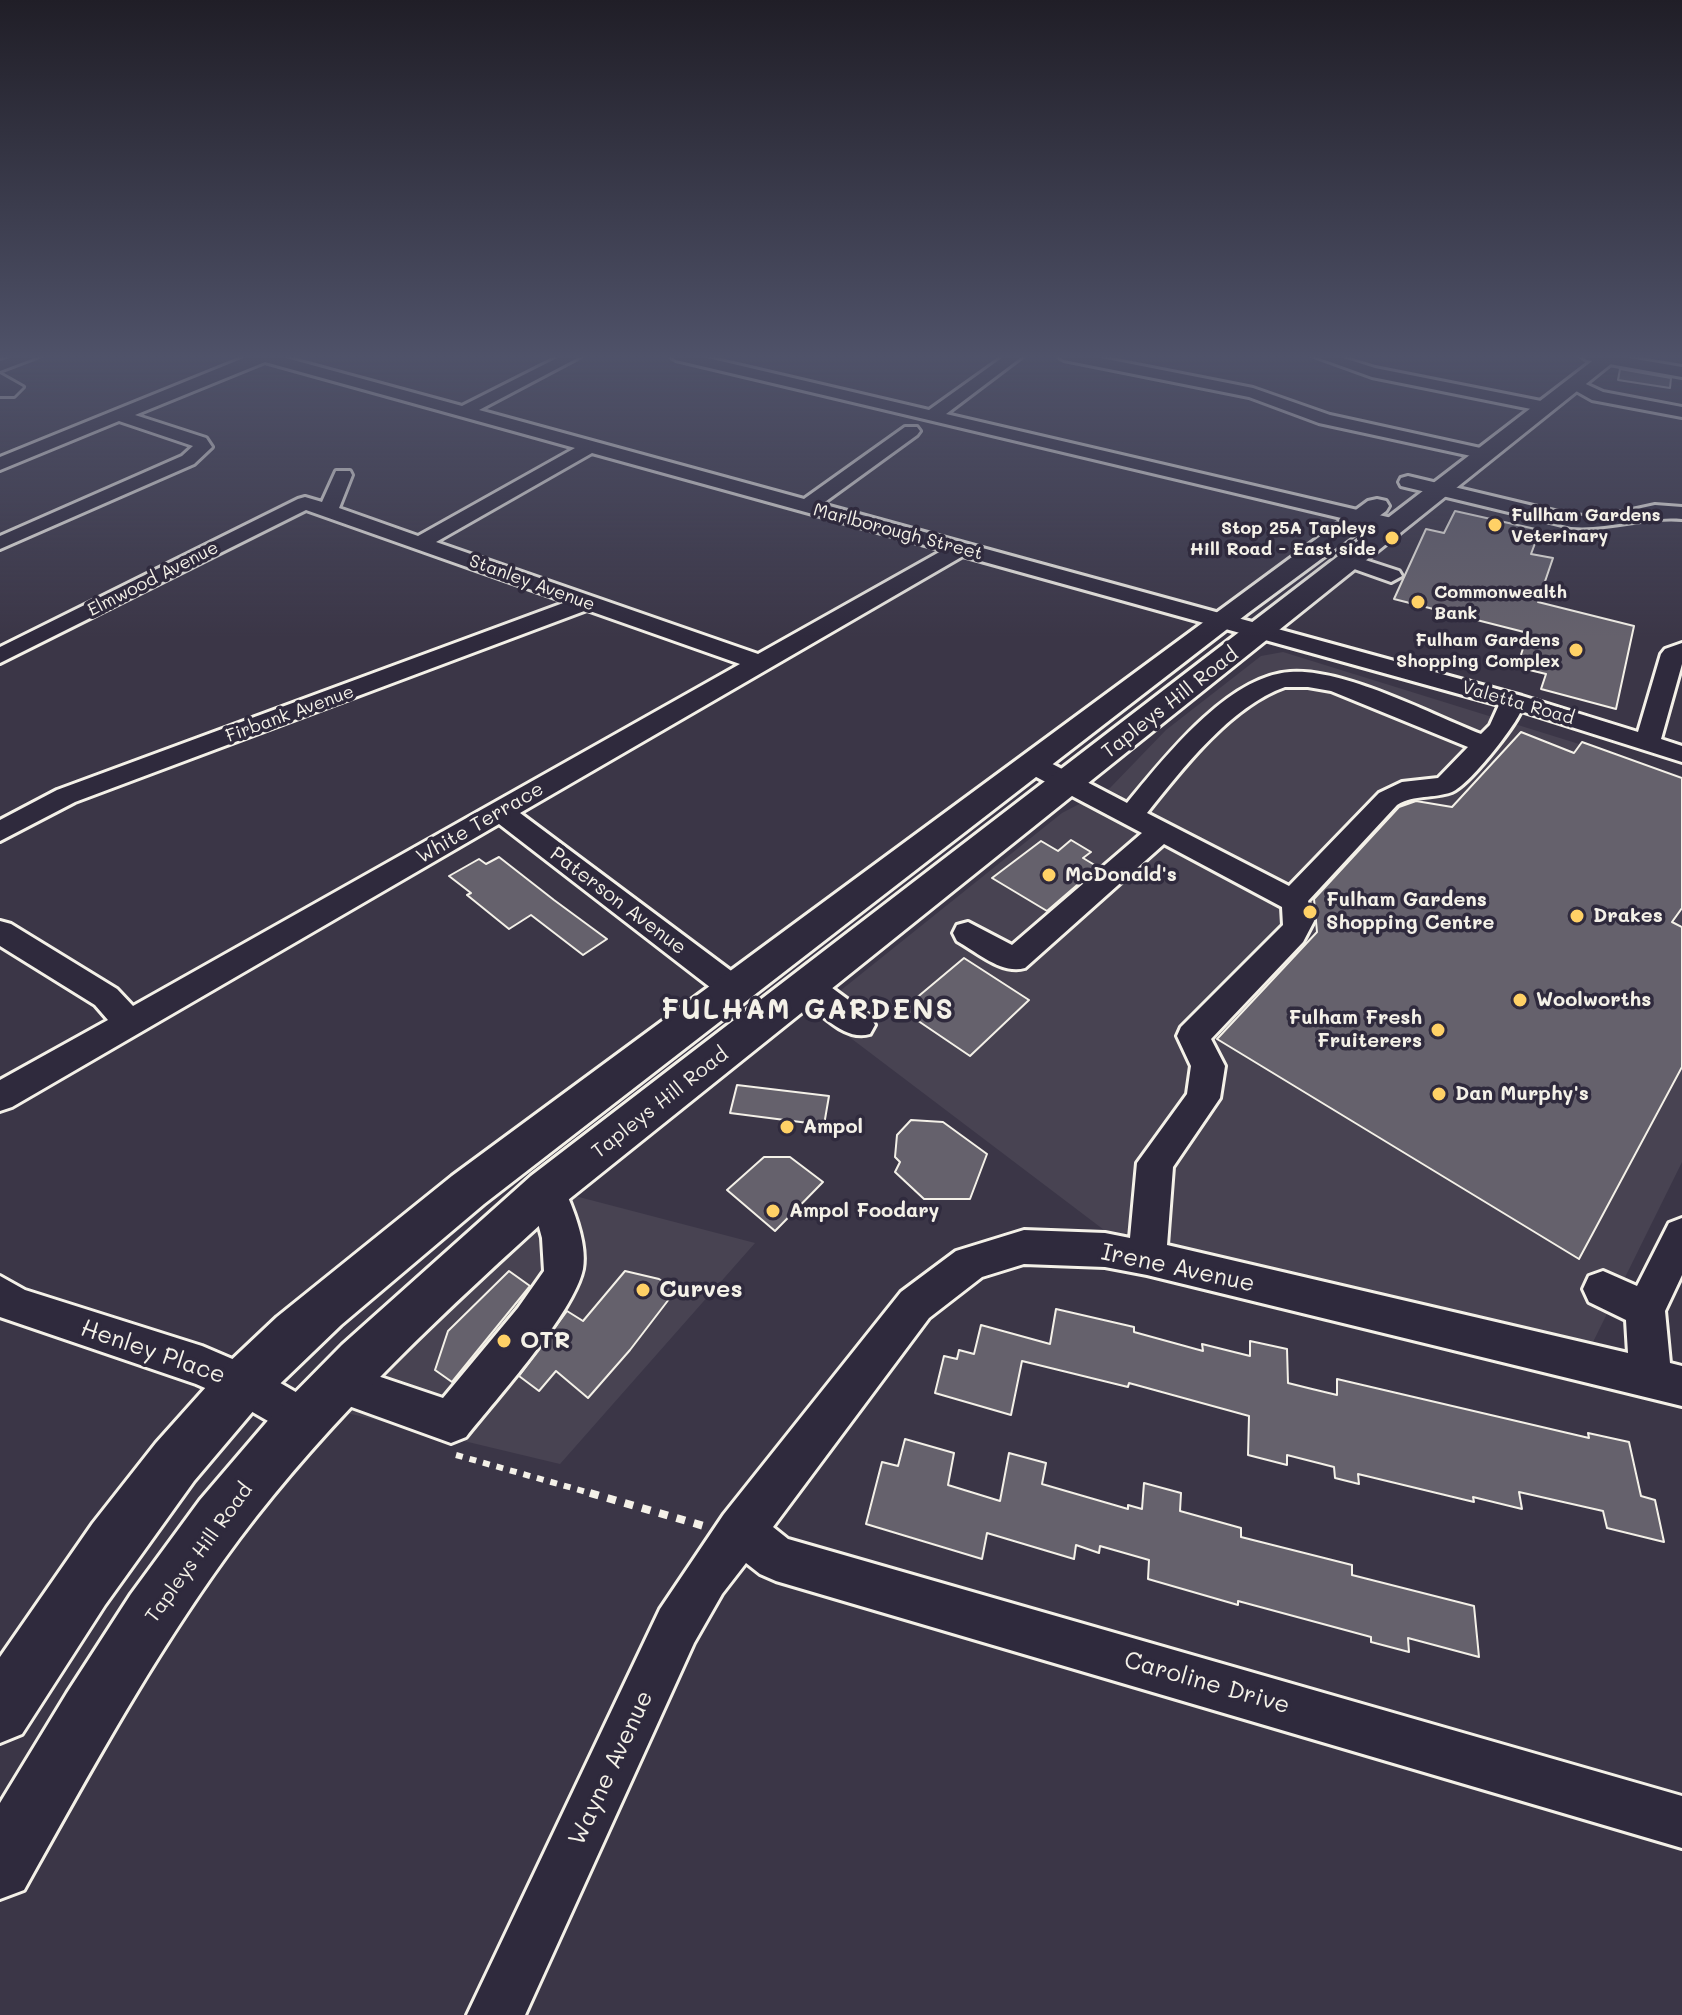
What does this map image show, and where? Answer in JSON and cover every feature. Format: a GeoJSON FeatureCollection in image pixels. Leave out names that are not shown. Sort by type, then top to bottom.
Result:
{"type":"FeatureCollection","features":[{"type":"Feature","properties":{"kind":"main road","name":"Tapleys Hill Road"},"geometry":{"type":"LineString","coordinates":[[0,1712],[59,1620],[145,1499],[243,1384],[358,1280],[468,1190],[1220,620],[1452,449]]}},
{"type":"Feature","properties":{"kind":"main road","name":"Tapleys Hill Road"},"geometry":{"type":"LineString","coordinates":[[0,1866],[123,1660],[209,1535],[303,1420],[398,1322],[547,1190],[1491,449]]}},
{"type":"Feature","properties":{"kind":"street"},"geometry":{"type":"LineString","coordinates":[[0,464],[37,449]]}},
{"type":"Feature","properties":{"kind":"street"},"geometry":{"type":"LineString","coordinates":[[0,543],[188,460],[201,449]]}},
{"type":"Feature","properties":{"kind":"street"},"geometry":{"type":"LineString","coordinates":[[422,542],[586,449]]}},
{"type":"Feature","properties":{"kind":"street","name":"Marlborough Street"},"geometry":{"type":"LineString","coordinates":[[602,449],[1261,632]]}},
{"type":"Feature","properties":{"kind":"street"},"geometry":{"type":"LineString","coordinates":[[806,507],[886,449]]}},
{"type":"Feature","properties":{"kind":"street"},"geometry":{"type":"LineString","coordinates":[[1079,449],[1396,525]]}},
{"type":"Feature","properties":{"kind":"street"},"geometry":{"type":"LineString","coordinates":[[1464,449],[1485,454]]}},
{"type":"Feature","properties":{"kind":"street"},"geometry":{"type":"LineString","coordinates":[[328,510],[343,475]]}},
{"type":"Feature","properties":{"kind":"street"},"geometry":{"type":"LineString","coordinates":[[1408,482],[1571,521],[1600,523],[1655,511],[1682,513]]}},
{"type":"Feature","properties":{"kind":"street","name":"Stanley Avenue"},"geometry":{"type":"LineString","coordinates":[[305,503],[760,663]]}},
{"type":"Feature","properties":{"kind":"street","name":"Elmwood Avenue"},"geometry":{"type":"LineString","coordinates":[[0,656],[305,503]]}},
{"type":"Feature","properties":{"kind":"street","name":"White Terrace"},"geometry":{"type":"LineString","coordinates":[[0,1097],[960,549]]}},
{"type":"Feature","properties":{"kind":"street"},"geometry":{"type":"LineString","coordinates":[[1350,561],[1391,576]]}},
{"type":"Feature","properties":{"kind":"street","name":"Firbank Avenue"},"geometry":{"type":"LineString","coordinates":[[0,832],[66,796],[584,603]]}},
{"type":"Feature","properties":{"kind":"street","name":"Valetta Road"},"geometry":{"type":"LineString","coordinates":[[1261,632],[1513,701],[1682,754]]}},
{"type":"Feature","properties":{"kind":"street"},"geometry":{"type":"LineString","coordinates":[[1648,742],[1673,654],[1682,650]]}},
{"type":"Feature","properties":{"kind":"street"},"geometry":{"type":"LineString","coordinates":[[1360,694],[1379,664]]}},
{"type":"Feature","properties":{"kind":"street"},"geometry":{"type":"LineString","coordinates":[[1131,815],[1172,766],[1223,717],[1267,685],[1291,679],[1314,680],[1360,694],[1485,745]]}},
{"type":"Feature","properties":{"kind":"street"},"geometry":{"type":"LineString","coordinates":[[1292,900],[1388,799],[1402,790],[1446,785],[1503,725],[1513,701]]}},
{"type":"Feature","properties":{"kind":"street"},"geometry":{"type":"LineString","coordinates":[[1032,764],[1292,900],[1300,912],[1299,924],[1292,934],[1193,1036],[1208,1066],[1203,1098],[1155,1163],[1147,1258]]}},
{"type":"Feature","properties":{"kind":"street","name":"Paterson Avenue"},"geometry":{"type":"LineString","coordinates":[[501,812],[735,990]]}},
{"type":"Feature","properties":{"kind":"street"},"geometry":{"type":"LineString","coordinates":[[968,933],[1014,960],[1162,831]]}},
{"type":"Feature","properties":{"kind":"street"},"geometry":{"type":"LineString","coordinates":[[0,932],[106,997],[130,1023]]}},
{"type":"Feature","properties":{"kind":"street"},"geometry":{"type":"LineString","coordinates":[[809,987],[859,1025]]}},
{"type":"Feature","properties":{"kind":"street"},"geometry":{"type":"LineString","coordinates":[[339,1383],[451,1422],[549,1299],[564,1271],[562,1243],[547,1190]]}},
{"type":"Feature","properties":{"kind":"street"},"geometry":{"type":"LineString","coordinates":[[1666,1383],[1645,1310],[1682,1235]]}},
{"type":"Feature","properties":{"kind":"street","name":"Irene Avenue"},"geometry":{"type":"LineString","coordinates":[[723,1528],[915,1305],[970,1263],[1024,1247],[1105,1250],[1147,1258],[1666,1383]]}},
{"type":"Feature","properties":{"kind":"street"},"geometry":{"type":"LineString","coordinates":[[1603,1289],[1645,1310]]}},
{"type":"Feature","properties":{"kind":"street","name":"Henley Place"},"geometry":{"type":"LineString","coordinates":[[0,1294],[13,1304],[202,1366],[243,1384],[303,1420]]}},
{"type":"Feature","properties":{"kind":"street","name":"Caroline Drive"},"geometry":{"type":"LineString","coordinates":[[723,1528],[776,1558],[1682,1822]]}},
{"type":"Feature","properties":{"kind":"street","name":"Wayne Avenue"},"geometry":{"type":"LineString","coordinates":[[496,2015],[723,1528]]}},
{"type":"Feature","properties":{"kind":"path"},"geometry":{"type":"LineString","coordinates":[[454,1454],[723,1528]]}},
{"type":"Feature","properties":{"kind":"shaded area","name":"Fulham Gardens Shopping Centre"},"geometry":{"type":"Polygon","coordinates":[[[1283,652],[1682,776],[1682,1162],[1593,1342],[1116,1239],[815,1011],[1062,813],[1110,788],[1166,730],[1261,656],[1283,652]]]}},
{"type":"Feature","properties":{"kind":"shaded area"},"geometry":{"type":"Polygon","coordinates":[[[575,1196],[755,1243],[560,1464],[347,1413],[464,1286],[575,1196]]]}},
{"type":"Feature","properties":{"kind":"building","name":"Fulham Gardens Shopping Complex"},"geometry":{"type":"Polygon","coordinates":[[[1455,511],[1540,530],[1531,554],[1553,558],[1538,602],[1634,626],[1616,709],[1541,689],[1546,674],[1517,667],[1528,633],[1394,599],[1426,529],[1444,533],[1455,511]]]}},
{"type":"Feature","properties":{"kind":"building","name":"Fulham Gardens Shopping Centre"},"geometry":{"type":"Polygon","coordinates":[[[1521,732],[1574,753],[1582,742],[1682,778],[1682,908],[1672,922],[1682,927],[1682,1067],[1579,1259],[1217,1039],[1317,932],[1314,899],[1399,807],[1416,801],[1452,807],[1521,732]]]}},
{"type":"Feature","properties":{"kind":"building","name":"McDonald's"},"geometry":{"type":"Polygon","coordinates":[[[1071,840],[1091,852],[1083,858],[1098,867],[1047,911],[992,878],[1041,841],[1058,851],[1071,840]]]}},
{"type":"Feature","properties":{"kind":"building"},"geometry":{"type":"Polygon","coordinates":[[[499,857],[607,939],[583,955],[531,915],[509,929],[449,876],[479,859],[486,864],[499,857]]]}},
{"type":"Feature","properties":{"kind":"building"},"geometry":{"type":"Polygon","coordinates":[[[964,958],[1029,1000],[970,1056],[902,1010],[964,958]]]}},
{"type":"Feature","properties":{"kind":"building"},"geometry":{"type":"Polygon","coordinates":[[[737,1085],[829,1096],[824,1125],[730,1113],[737,1085]]]}},
{"type":"Feature","properties":{"kind":"building"},"geometry":{"type":"Polygon","coordinates":[[[911,1120],[943,1122],[987,1154],[970,1199],[924,1199],[895,1172],[900,1162],[895,1157],[897,1135],[911,1120]]]}},
{"type":"Feature","properties":{"kind":"building","name":"Ampol Foodary"},"geometry":{"type":"Polygon","coordinates":[[[764,1157],[790,1157],[823,1182],[775,1231],[727,1190],[764,1157]]]}},
{"type":"Feature","properties":{"kind":"building"},"geometry":{"type":"Polygon","coordinates":[[[509,1271],[530,1286],[452,1382],[435,1370],[448,1331],[509,1271]]]}},
{"type":"Feature","properties":{"kind":"building"},"geometry":{"type":"Polygon","coordinates":[[[625,1271],[659,1279],[676,1290],[588,1398],[556,1371],[539,1391],[519,1376],[567,1311],[583,1321],[625,1271]]]}},
{"type":"Feature","properties":{"kind":"building"},"geometry":{"type":"Polygon","coordinates":[[[1056,1309],[1134,1327],[1134,1332],[1203,1351],[1202,1344],[1250,1356],[1250,1341],[1287,1349],[1288,1383],[1337,1395],[1337,1379],[1589,1438],[1588,1433],[1629,1442],[1641,1496],[1655,1500],[1664,1542],[1607,1528],[1603,1511],[1519,1492],[1522,1509],[1473,1497],[1474,1502],[1358,1474],[1359,1484],[1335,1478],[1334,1467],[1287,1455],[1287,1465],[1248,1455],[1249,1416],[1129,1383],[1128,1387],[1022,1361],[1011,1415],[935,1393],[944,1356],[957,1359],[959,1350],[974,1354],[981,1325],[1050,1344],[1056,1309]]]}},
{"type":"Feature","properties":{"kind":"building"},"geometry":{"type":"Polygon","coordinates":[[[905,1439],[954,1453],[948,1485],[1000,1501],[1009,1453],[1046,1463],[1042,1484],[1128,1509],[1128,1505],[1142,1509],[1144,1483],[1181,1493],[1180,1511],[1241,1528],[1241,1537],[1352,1565],[1352,1575],[1474,1606],[1479,1657],[1408,1638],[1409,1652],[1371,1642],[1371,1637],[1238,1601],[1238,1605],[1148,1579],[1149,1560],[1100,1546],[1099,1553],[1076,1545],[1074,1559],[987,1533],[982,1559],[866,1524],[882,1462],[898,1466],[905,1439]]]}},
{"type":"Feature","properties":{"kind":"place","name":"Fullham Gardens Veterinary"},"geometry":{"type":"Point","coordinates":[1495,525]}},
{"type":"Feature","properties":{"kind":"place","name":"Stop 25A Tapleys Hill Road - East side"},"geometry":{"type":"Point","coordinates":[1392,538]}},
{"type":"Feature","properties":{"kind":"place","name":"Commonwealth Bank"},"geometry":{"type":"Point","coordinates":[1418,602]}},
{"type":"Feature","properties":{"kind":"place","name":"Fulham Gardens Shopping Complex"},"geometry":{"type":"Point","coordinates":[1576,650]}},
{"type":"Feature","properties":{"kind":"place","name":"McDonald's"},"geometry":{"type":"Point","coordinates":[1049,875]}},
{"type":"Feature","properties":{"kind":"place","name":"Fulham Gardens Shopping Centre"},"geometry":{"type":"Point","coordinates":[1310,912]}},
{"type":"Feature","properties":{"kind":"place","name":"Drakes"},"geometry":{"type":"Point","coordinates":[1577,916]}},
{"type":"Feature","properties":{"kind":"place","name":"Woolworths"},"geometry":{"type":"Point","coordinates":[1520,1000]}},
{"type":"Feature","properties":{"kind":"place","name":"Fulham Fresh Fruiterers"},"geometry":{"type":"Point","coordinates":[1438,1030]}},
{"type":"Feature","properties":{"kind":"place","name":"Dan Murphy's"},"geometry":{"type":"Point","coordinates":[1439,1094]}},
{"type":"Feature","properties":{"kind":"place","name":"Ampol"},"geometry":{"type":"Point","coordinates":[787,1127]}},
{"type":"Feature","properties":{"kind":"place","name":"Ampol Foodary"},"geometry":{"type":"Point","coordinates":[773,1211]}},
{"type":"Feature","properties":{"kind":"place","name":"Curves"},"geometry":{"type":"Point","coordinates":[643,1290]}},
{"type":"Feature","properties":{"kind":"place","name":"OTR"},"geometry":{"type":"Point","coordinates":[504,1341]}},
{"type":"Feature","properties":{"kind":"district","name":"FULHAM GARDENS"},"geometry":{"type":"Point","coordinates":[808,1010]}}]}
